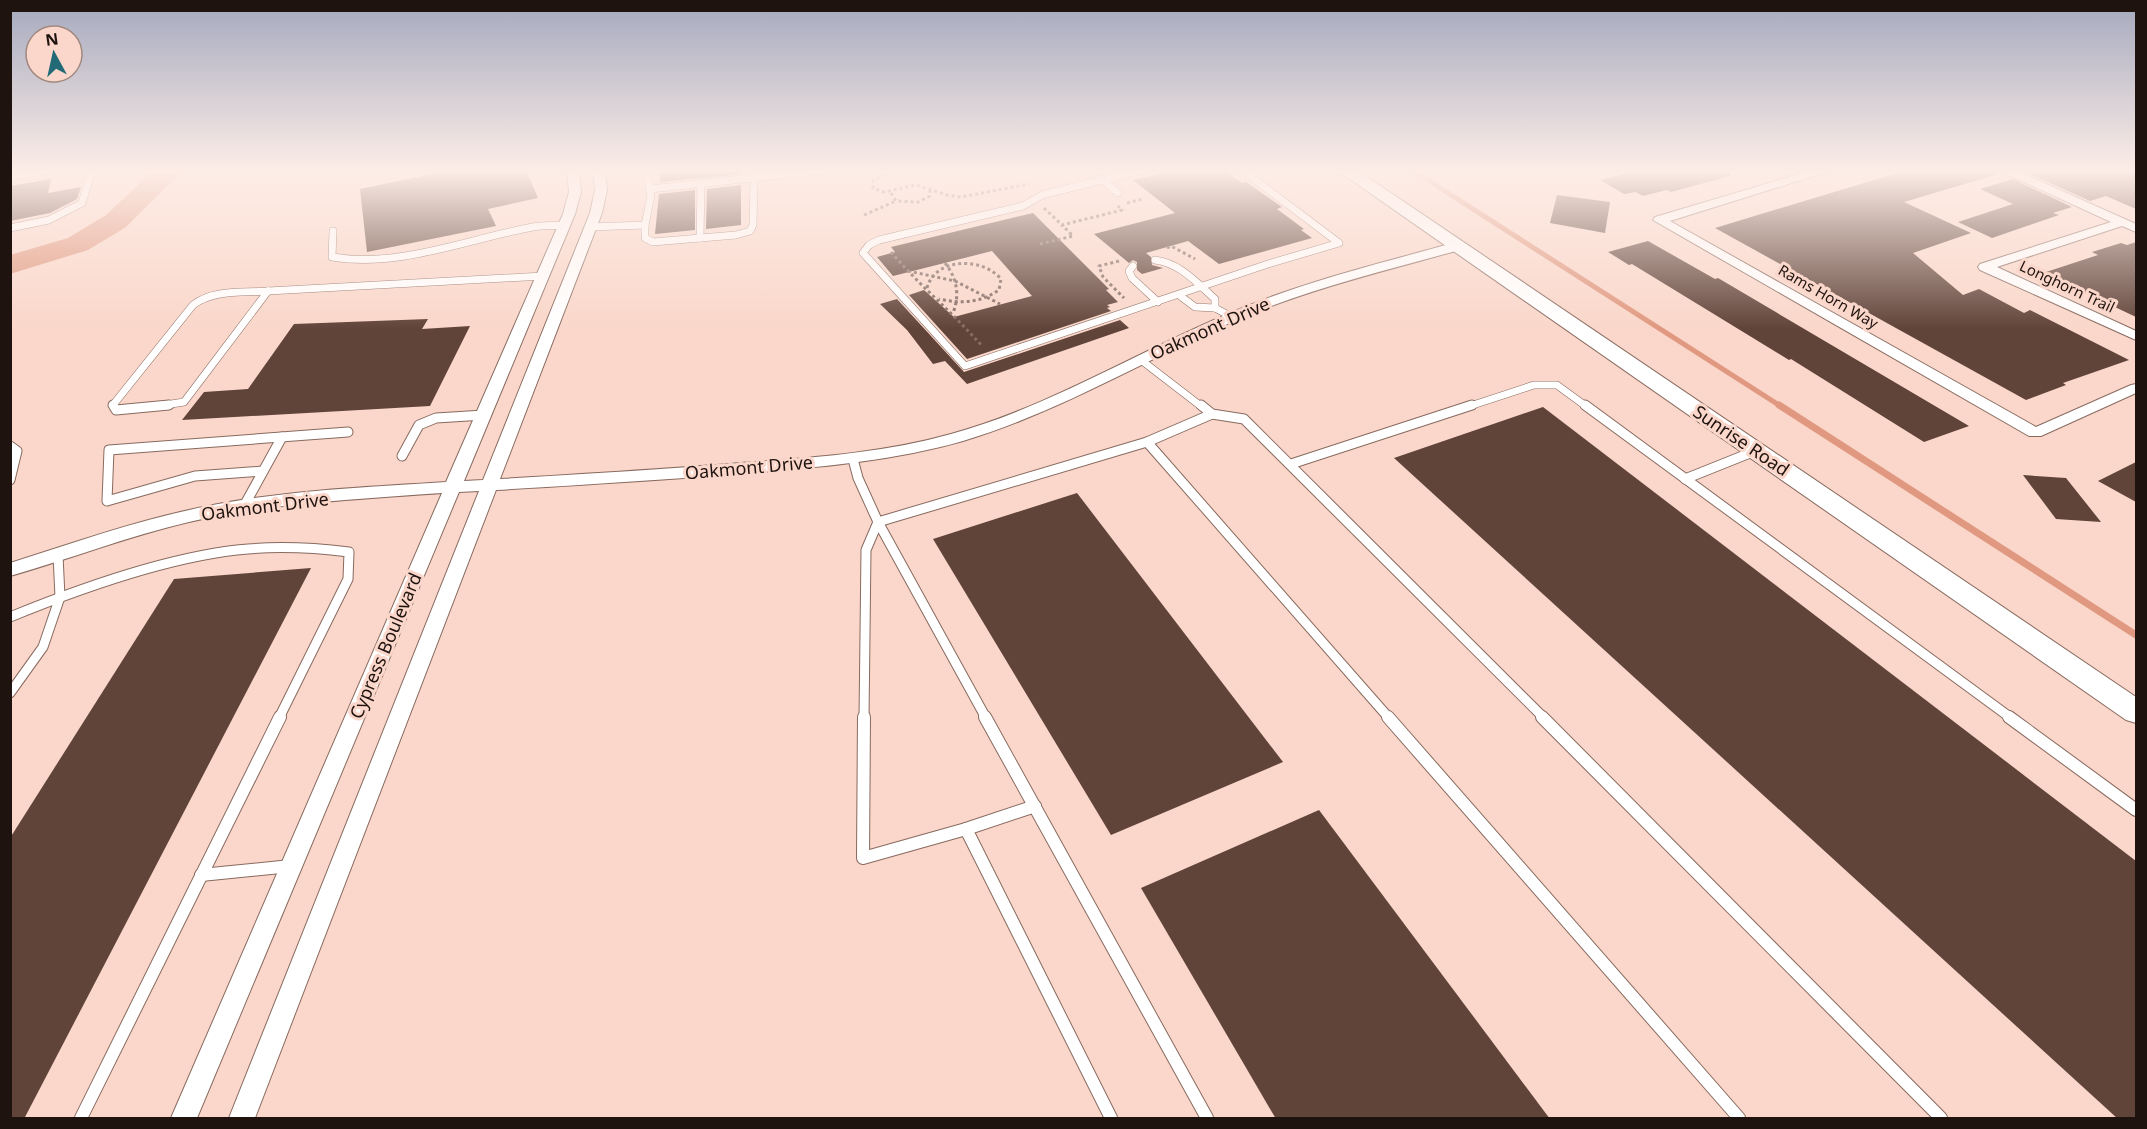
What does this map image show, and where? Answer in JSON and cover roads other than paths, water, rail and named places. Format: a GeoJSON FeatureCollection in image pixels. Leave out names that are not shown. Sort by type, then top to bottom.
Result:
{"type":"FeatureCollection","features":[{"type":"Feature","properties":{"kind":"main road","name":"Sunrise Road"},"geometry":{"type":"LineString","coordinates":[[1423,223],[2136,712]]}},
{"type":"Feature","properties":{"kind":"street","name":"Cypress Boulevard"},"geometry":{"type":"LineString","coordinates":[[242,1119],[592,223]]}},
{"type":"Feature","properties":{"kind":"street","name":"Rams Horn Way"},"geometry":{"type":"LineString","coordinates":[[1664,223],[2035,433],[2136,388]]}},
{"type":"Feature","properties":{"kind":"street","name":"Longhorn Trail"},"geometry":{"type":"LineString","coordinates":[[2121,223],[1985,267],[2136,336]]}},
{"type":"Feature","properties":{"kind":"street","name":"Cypress Boulevard"},"geometry":{"type":"LineString","coordinates":[[184,1119],[565,225]]}},
{"type":"Feature","properties":{"kind":"street","name":"Oakmont Drive"},"geometry":{"type":"LineString","coordinates":[[10,570],[165,522],[244,506],[453,488],[674,474],[853,459],[916,449],[1013,419],[1232,316],[1301,291],[1458,246]]}},
{"type":"Feature","properties":{"kind":"lane"},"geometry":{"type":"LineString","coordinates":[[10,228],[36,223]]}},
{"type":"Feature","properties":{"kind":"lane"},"geometry":{"type":"LineString","coordinates":[[700,223],[700,238]]}},
{"type":"Feature","properties":{"kind":"lane"},"geometry":{"type":"LineString","coordinates":[[590,227],[645,225],[645,238],[653,242],[736,235],[750,231],[753,223]]}},
{"type":"Feature","properties":{"kind":"lane"},"geometry":{"type":"LineString","coordinates":[[952,223],[879,240],[869,245],[863,253],[965,366],[1268,264],[1339,243],[1312,223]]}},
{"type":"Feature","properties":{"kind":"lane"},"geometry":{"type":"LineString","coordinates":[[333,231],[332,257],[349,261],[397,257],[531,227],[565,225]]}},
{"type":"Feature","properties":{"kind":"lane"},"geometry":{"type":"LineString","coordinates":[[1155,260],[1165,260],[1173,264],[1202,287],[1215,299],[1215,308]]}},
{"type":"Feature","properties":{"kind":"lane"},"geometry":{"type":"LineString","coordinates":[[1133,266],[1130,271],[1132,278],[1158,302]]}},
{"type":"Feature","properties":{"kind":"lane"},"geometry":{"type":"LineString","coordinates":[[268,291],[184,402],[116,410],[113,405],[193,305],[202,298],[216,294],[268,291],[543,276]]}},
{"type":"Feature","properties":{"kind":"lane"},"geometry":{"type":"LineString","coordinates":[[1179,295],[1195,307],[1215,308],[1232,316]]}},
{"type":"Feature","properties":{"kind":"lane"},"geometry":{"type":"LineString","coordinates":[[1141,360],[1212,414],[1244,419],[1941,1119]]}},
{"type":"Feature","properties":{"kind":"lane"},"geometry":{"type":"LineString","coordinates":[[1291,464],[1534,385],[1557,386],[2136,810]]}},
{"type":"Feature","properties":{"kind":"lane"},"geometry":{"type":"LineString","coordinates":[[878,522],[1147,442],[1212,414]]}},
{"type":"Feature","properties":{"kind":"lane"},"geometry":{"type":"LineString","coordinates":[[402,456],[419,425],[436,418],[484,415]]}},
{"type":"Feature","properties":{"kind":"lane"},"geometry":{"type":"LineString","coordinates":[[263,471],[195,476],[107,501],[109,450],[348,432]]}},
{"type":"Feature","properties":{"kind":"lane"},"geometry":{"type":"LineString","coordinates":[[244,506],[282,437]]}},
{"type":"Feature","properties":{"kind":"lane"},"geometry":{"type":"LineString","coordinates":[[1147,442],[1739,1119]]}},
{"type":"Feature","properties":{"kind":"lane"},"geometry":{"type":"LineString","coordinates":[[10,446],[17,451],[10,480]]}},
{"type":"Feature","properties":{"kind":"lane"},"geometry":{"type":"LineString","coordinates":[[1685,479],[1756,451]]}},
{"type":"Feature","properties":{"kind":"lane"},"geometry":{"type":"LineString","coordinates":[[853,459],[858,478],[878,522],[1207,1119]]}},
{"type":"Feature","properties":{"kind":"lane"},"geometry":{"type":"LineString","coordinates":[[878,522],[866,550],[863,858],[966,829],[1035,806]]}},
{"type":"Feature","properties":{"kind":"lane"},"geometry":{"type":"LineString","coordinates":[[10,617],[60,597],[187,558],[248,549],[314,548],[349,552],[348,579],[81,1119]]}},
{"type":"Feature","properties":{"kind":"lane"},"geometry":{"type":"LineString","coordinates":[[10,693],[43,646],[60,597],[58,555]]}},
{"type":"Feature","properties":{"kind":"lane"},"geometry":{"type":"LineString","coordinates":[[966,829],[1111,1119]]}},
{"type":"Feature","properties":{"kind":"lane"},"geometry":{"type":"LineString","coordinates":[[201,875],[292,866]]}},
{"type":"Feature","properties":{"kind":"waterway"},"geometry":{"type":"LineString","coordinates":[[10,265],[78,244],[113,223]]}},
{"type":"Feature","properties":{"kind":"waterway"},"geometry":{"type":"LineString","coordinates":[[1494,223],[1782,407]]}},
{"type":"Feature","properties":{"kind":"waterway"},"geometry":{"type":"LineString","coordinates":[[1779,405],[2136,635]]}}]}
